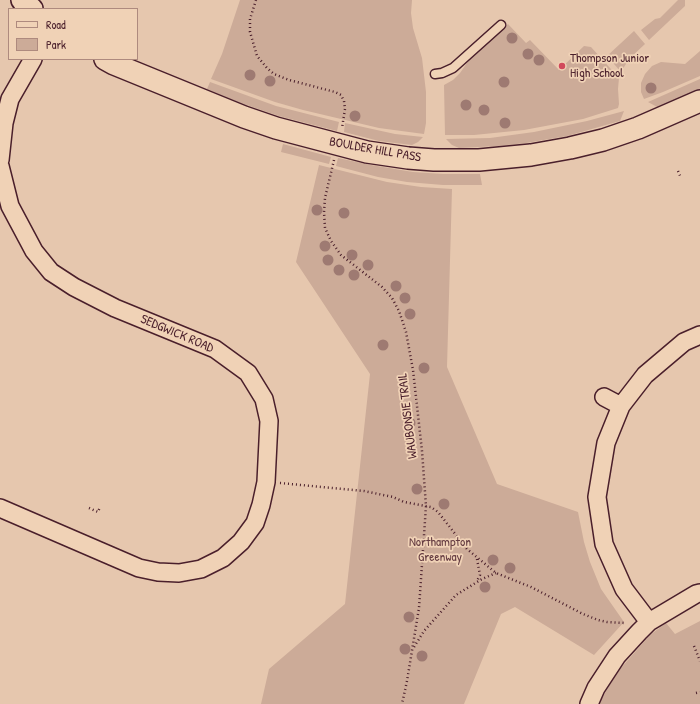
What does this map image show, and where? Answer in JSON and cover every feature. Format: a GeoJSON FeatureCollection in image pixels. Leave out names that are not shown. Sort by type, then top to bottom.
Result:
{"type":"FeatureCollection","features":[{"type":"Feature","properties":{"kind":"street"},"geometry":{"type":"LineString","coordinates":[[22,0],[31,8]]}},
{"type":"Feature","properties":{"kind":"street"},"geometry":{"type":"LineString","coordinates":[[0,160],[4,123],[10,99],[31,60]]}},
{"type":"Feature","properties":{"kind":"street","name":"BOULDER HILL PASS"},"geometry":{"type":"LineString","coordinates":[[107,60],[244,117],[276,128],[367,152],[434,160],[480,160],[531,155],[570,148],[603,140],[638,128],[700,101]]}},
{"type":"Feature","properties":{"kind":"street","name":"SEDGWICK ROAD"},"geometry":{"type":"LineString","coordinates":[[0,166],[5,207],[34,251],[51,272],[74,287],[115,308],[215,349],[248,373],[264,399],[269,421],[269,446],[266,482],[255,523],[241,542],[223,558],[201,569],[180,573],[158,572],[139,568],[0,508]]}},
{"type":"Feature","properties":{"kind":"street"},"geometry":{"type":"LineString","coordinates":[[649,622],[624,589],[604,544],[597,497],[606,444],[621,406],[645,375],[684,342],[700,335]]}},
{"type":"Feature","properties":{"kind":"street"},"geometry":{"type":"LineString","coordinates":[[604,397],[621,406]]}},
{"type":"Feature","properties":{"kind":"street"},"geometry":{"type":"LineString","coordinates":[[589,704],[596,688],[617,656],[649,622],[700,593]]}},
{"type":"Feature","properties":{"kind":"lane"},"geometry":{"type":"LineString","coordinates":[[435,74],[442,73],[452,68],[501,25]]}},
{"type":"Feature","properties":{"kind":"path"},"geometry":{"type":"LineString","coordinates":[[256,0],[250,20],[250,32],[257,56],[266,68],[274,74],[341,95],[344,101],[345,109],[341,132]]}},
{"type":"Feature","properties":{"kind":"path","name":"WAUBONSIE TRAIL"},"geometry":{"type":"LineString","coordinates":[[334,157],[325,198],[325,228],[331,241],[341,255],[392,298],[399,311],[406,332],[413,370],[422,451],[426,506],[419,608],[413,650],[402,704]]}},
{"type":"Feature","properties":{"kind":"path"},"geometry":{"type":"LineString","coordinates":[[678,171],[680,178]]}},
{"type":"Feature","properties":{"kind":"path"},"geometry":{"type":"LineString","coordinates":[[278,483],[364,491],[393,497],[404,502],[431,507],[438,512],[475,556],[496,573],[598,620],[625,623]]}},
{"type":"Feature","properties":{"kind":"path"},"geometry":{"type":"LineString","coordinates":[[89,508],[98,512],[100,507]]}},
{"type":"Feature","properties":{"kind":"path"},"geometry":{"type":"LineString","coordinates":[[475,556],[480,568],[480,574],[477,582]]}},
{"type":"Feature","properties":{"kind":"path"},"geometry":{"type":"LineString","coordinates":[[413,650],[424,631],[456,596],[477,582],[496,573]]}},
{"type":"Feature","properties":{"kind":"path"},"geometry":{"type":"LineString","coordinates":[[694,646],[700,661]]}},
{"type":"Feature","properties":{"kind":"path"},"geometry":{"type":"LineString","coordinates":[[696,693],[700,692]]}},
{"type":"Feature","properties":{"kind":"green space"},"geometry":{"type":"Polygon","coordinates":[[[240,0],[412,0],[411,13],[413,28],[422,58],[426,92],[426,123],[424,134],[379,128],[303,110],[275,102],[211,79],[222,54],[240,0]]]}},
{"type":"Feature","properties":{"kind":"green space"},"geometry":{"type":"Polygon","coordinates":[[[678,0],[685,0],[685,6],[649,40],[641,30],[655,19],[660,18],[678,0]]]}},
{"type":"Feature","properties":{"kind":"green space"},"geometry":{"type":"Polygon","coordinates":[[[508,24],[526,43],[530,40],[559,70],[584,46],[591,47],[619,78],[618,108],[583,119],[524,130],[474,135],[445,135],[444,85],[453,80],[473,56],[508,24]]]}},
{"type":"Feature","properties":{"kind":"green space"},"geometry":{"type":"Polygon","coordinates":[[[634,31],[645,44],[629,59],[621,72],[607,56],[634,31]]]}},
{"type":"Feature","properties":{"kind":"green space"},"geometry":{"type":"Polygon","coordinates":[[[700,51],[700,76],[644,99],[641,92],[641,83],[645,74],[652,66],[661,62],[685,64],[700,51]]]}},
{"type":"Feature","properties":{"kind":"green space"},"geometry":{"type":"Polygon","coordinates":[[[700,79],[700,90],[659,108],[648,102],[700,79]]]}},
{"type":"Feature","properties":{"kind":"green space"},"geometry":{"type":"Polygon","coordinates":[[[210,82],[276,106],[339,122],[337,131],[279,116],[238,102],[207,89],[210,82]]]}},
{"type":"Feature","properties":{"kind":"green space"},"geometry":{"type":"Polygon","coordinates":[[[624,111],[620,121],[567,136],[526,143],[459,148],[452,145],[446,139],[490,138],[534,132],[587,121],[624,111]]]}},
{"type":"Feature","properties":{"kind":"green space"},"geometry":{"type":"Polygon","coordinates":[[[345,123],[395,134],[423,137],[412,145],[379,141],[344,132],[345,123]]]}},
{"type":"Feature","properties":{"kind":"green space"},"geometry":{"type":"Polygon","coordinates":[[[283,144],[331,157],[329,164],[281,152],[283,144]]]}},
{"type":"Feature","properties":{"kind":"green space"},"geometry":{"type":"Polygon","coordinates":[[[338,158],[413,172],[480,174],[482,185],[443,185],[407,182],[378,177],[336,166],[338,158]]]}},
{"type":"Feature","properties":{"kind":"green space","name":"Northampton Greenway"},"geometry":{"type":"Polygon","coordinates":[[[319,165],[387,182],[421,187],[452,189],[447,367],[497,484],[578,512],[584,542],[601,589],[624,622],[594,655],[515,607],[501,614],[464,704],[261,704],[269,669],[345,604],[370,374],[296,262],[319,165]]]}},
{"type":"Feature","properties":{"kind":"green space"},"geometry":{"type":"Polygon","coordinates":[[[700,621],[700,704],[599,704],[621,668],[650,635],[666,623],[675,634],[700,621]]]}},
{"type":"Feature","properties":{"kind":"place","name":"Thompson Junior High School"},"geometry":{"type":"Point","coordinates":[562,66]}}]}
